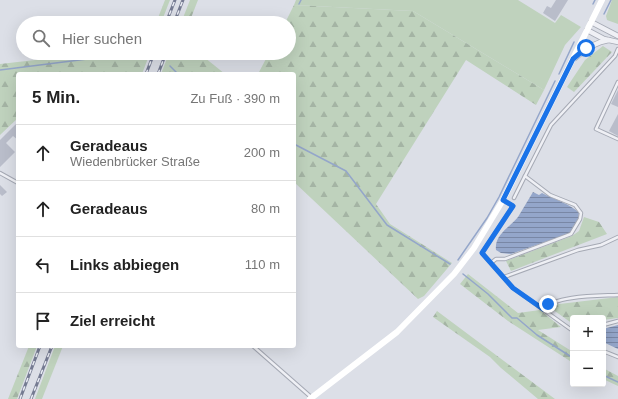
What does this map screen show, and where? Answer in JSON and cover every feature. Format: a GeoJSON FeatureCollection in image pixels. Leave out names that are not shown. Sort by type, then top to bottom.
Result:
{"type":"FeatureCollection","features":[{"type":"Feature","properties":{"kind":"street"},"geometry":{"type":"LineString","coordinates":[[311,398],[397,332],[454,274],[474,248],[503,200],[602,0]]}},
{"type":"Feature","properties":{"kind":"street"},"geometry":{"type":"LineString","coordinates":[[591,22],[618,36]]}},
{"type":"Feature","properties":{"kind":"street"},"geometry":{"type":"LineString","coordinates":[[587,30],[609,40],[618,42]]}},
{"type":"Feature","properties":{"kind":"street"},"geometry":{"type":"LineString","coordinates":[[573,59],[586,48],[596,43],[609,40]]}},
{"type":"Feature","properties":{"kind":"lane"},"geometry":{"type":"LineString","coordinates":[[514,198],[552,126],[615,56],[618,49]]}},
{"type":"Feature","properties":{"kind":"lane"},"geometry":{"type":"LineString","coordinates":[[618,82],[596,128],[618,140]]}},
{"type":"Feature","properties":{"kind":"lane"},"geometry":{"type":"LineString","coordinates":[[0,173],[16,182]]}},
{"type":"Feature","properties":{"kind":"lane"},"geometry":{"type":"LineString","coordinates":[[491,263],[496,259],[505,259],[571,234],[580,219],[581,213],[575,205],[550,195],[525,176]]}},
{"type":"Feature","properties":{"kind":"lane"},"geometry":{"type":"LineString","coordinates":[[503,200],[513,206],[482,253],[513,288],[570,329]]}},
{"type":"Feature","properties":{"kind":"lane"},"geometry":{"type":"LineString","coordinates":[[504,278],[578,250],[601,245],[618,237]]}},
{"type":"Feature","properties":{"kind":"lane"},"geometry":{"type":"LineString","coordinates":[[543,309],[548,304],[585,296],[618,295]]}},
{"type":"Feature","properties":{"kind":"lane"},"geometry":{"type":"LineString","coordinates":[[606,324],[618,321]]}},
{"type":"Feature","properties":{"kind":"lane"},"geometry":{"type":"LineString","coordinates":[[255,348],[311,398]]}},
{"type":"Feature","properties":{"kind":"lane"},"geometry":{"type":"LineString","coordinates":[[605,351],[618,357]]}},
{"type":"Feature","properties":{"kind":"green space"},"geometry":{"type":"Polygon","coordinates":[[[165,0],[170,0],[164,16],[159,16],[165,0]]]}},
{"type":"Feature","properties":{"kind":"green space"},"geometry":{"type":"Polygon","coordinates":[[[190,0],[198,0],[192,16],[184,16],[190,0]]]}},
{"type":"Feature","properties":{"kind":"green space"},"geometry":{"type":"Polygon","coordinates":[[[296,0],[518,0],[555,23],[561,15],[581,27],[565,45],[544,90],[413,11],[294,5],[296,0]]]}},
{"type":"Feature","properties":{"kind":"green space"},"geometry":{"type":"Polygon","coordinates":[[[612,0],[618,0],[618,24],[607,20],[606,16],[612,0]]]}},
{"type":"Feature","properties":{"kind":"green space"},"geometry":{"type":"Polygon","coordinates":[[[294,5],[413,11],[544,90],[536,105],[466,60],[376,204],[390,224],[452,263],[424,296],[418,299],[296,184],[296,72],[259,72],[265,60],[296,60],[296,16],[288,16],[294,5]]]}},
{"type":"Feature","properties":{"kind":"green space"},"geometry":{"type":"Polygon","coordinates":[[[603,46],[612,52],[574,92],[567,87],[585,60],[603,46]]]}},
{"type":"Feature","properties":{"kind":"green space"},"geometry":{"type":"Polygon","coordinates":[[[35,60],[147,60],[143,72],[16,72],[16,120],[0,135],[0,64],[35,60]]]}},
{"type":"Feature","properties":{"kind":"green space"},"geometry":{"type":"Polygon","coordinates":[[[166,60],[208,60],[223,72],[162,72],[166,60]]]}},
{"type":"Feature","properties":{"kind":"green space"},"geometry":{"type":"Polygon","coordinates":[[[584,217],[599,222],[607,234],[511,271],[506,261],[572,236],[579,231],[584,217]]]}},
{"type":"Feature","properties":{"kind":"green space"},"geometry":{"type":"Polygon","coordinates":[[[468,274],[518,313],[540,310],[561,327],[538,330],[570,350],[570,361],[508,321],[460,284],[468,274]]]}},
{"type":"Feature","properties":{"kind":"green space"},"geometry":{"type":"Polygon","coordinates":[[[618,297],[618,318],[606,320],[606,315],[570,315],[570,322],[552,309],[551,305],[618,297]]]}},
{"type":"Feature","properties":{"kind":"green space"},"geometry":{"type":"Polygon","coordinates":[[[437,311],[555,399],[538,399],[490,357],[433,317],[437,311]]]}},
{"type":"Feature","properties":{"kind":"green space"},"geometry":{"type":"Polygon","coordinates":[[[28,348],[36,348],[17,399],[8,399],[28,348]]]}},
{"type":"Feature","properties":{"kind":"green space"},"geometry":{"type":"Polygon","coordinates":[[[54,348],[62,348],[42,399],[35,399],[54,348]]]}},
{"type":"Feature","properties":{"kind":"green space"},"geometry":{"type":"Polygon","coordinates":[[[606,370],[618,376],[618,386],[606,380],[606,370]]]}},
{"type":"Feature","properties":{"kind":"water"},"geometry":{"type":"Polygon","coordinates":[[[533,192],[539,195],[542,193],[576,210],[579,213],[578,220],[570,233],[511,254],[501,253],[496,250],[497,240],[518,217],[533,192]]]}},
{"type":"Feature","properties":{"kind":"water"},"geometry":{"type":"Polygon","coordinates":[[[618,325],[618,349],[606,343],[606,328],[618,325]]]}},
{"type":"Feature","properties":{"kind":"building"},"geometry":{"type":"Polygon","coordinates":[[[556,0],[568,0],[555,21],[543,13],[547,6],[551,8],[556,0]]]}},
{"type":"Feature","properties":{"kind":"building"},"geometry":{"type":"Polygon","coordinates":[[[618,90],[618,107],[611,104],[618,90]]]}},
{"type":"Feature","properties":{"kind":"building"},"geometry":{"type":"Polygon","coordinates":[[[618,114],[618,136],[609,131],[618,114]]]}},
{"type":"Feature","properties":{"kind":"building"},"geometry":{"type":"Polygon","coordinates":[[[16,124],[16,138],[13,136],[6,143],[15,152],[0,167],[0,140],[16,124]]]}},
{"type":"Feature","properties":{"kind":"building"},"geometry":{"type":"Polygon","coordinates":[[[0,185],[7,192],[2,196],[0,194],[0,185]]]}},
{"type":"Feature","properties":{"kind":"waterway"},"geometry":{"type":"LineString","coordinates":[[299,4],[301,0]]}},
{"type":"Feature","properties":{"kind":"waterway"},"geometry":{"type":"LineString","coordinates":[[593,4],[595,0]]}},
{"type":"Feature","properties":{"kind":"waterway"},"geometry":{"type":"LineString","coordinates":[[604,14],[611,0]]}},
{"type":"Feature","properties":{"kind":"waterway"},"geometry":{"type":"LineString","coordinates":[[559,74],[574,42]]}},
{"type":"Feature","properties":{"kind":"waterway"},"geometry":{"type":"LineString","coordinates":[[0,70],[79,60]]}},
{"type":"Feature","properties":{"kind":"waterway"},"geometry":{"type":"LineString","coordinates":[[170,66],[176,72]]}},
{"type":"Feature","properties":{"kind":"waterway"},"geometry":{"type":"LineString","coordinates":[[458,260],[487,218],[499,197],[555,81]]}},
{"type":"Feature","properties":{"kind":"waterway"},"geometry":{"type":"LineString","coordinates":[[296,145],[346,171],[387,225],[450,264]]}},
{"type":"Feature","properties":{"kind":"waterway"},"geometry":{"type":"LineString","coordinates":[[463,274],[488,294],[512,318],[517,318],[537,335],[570,356]]}},
{"type":"Feature","properties":{"kind":"waterway"},"geometry":{"type":"LineString","coordinates":[[606,376],[618,382]]}},
{"type":"Feature","properties":{"kind":"railway"},"geometry":{"type":"LineString","coordinates":[[169,16],[175,0]]}},
{"type":"Feature","properties":{"kind":"railway"},"geometry":{"type":"LineString","coordinates":[[177,16],[183,0]]}},
{"type":"Feature","properties":{"kind":"railway"},"geometry":{"type":"LineString","coordinates":[[147,72],[151,60]]}},
{"type":"Feature","properties":{"kind":"railway"},"geometry":{"type":"LineString","coordinates":[[159,72],[163,60]]}},
{"type":"Feature","properties":{"kind":"railway"},"geometry":{"type":"LineString","coordinates":[[20,399],[39,348]]}},
{"type":"Feature","properties":{"kind":"railway"},"geometry":{"type":"LineString","coordinates":[[31,399],[51,348]]}},
{"type":"Feature","properties":{"kind":"route"},"geometry":{"type":"LineString","coordinates":[[548,304],[543,309],[513,288],[482,253],[513,206],[503,200],[573,59],[586,48]]}}]}
